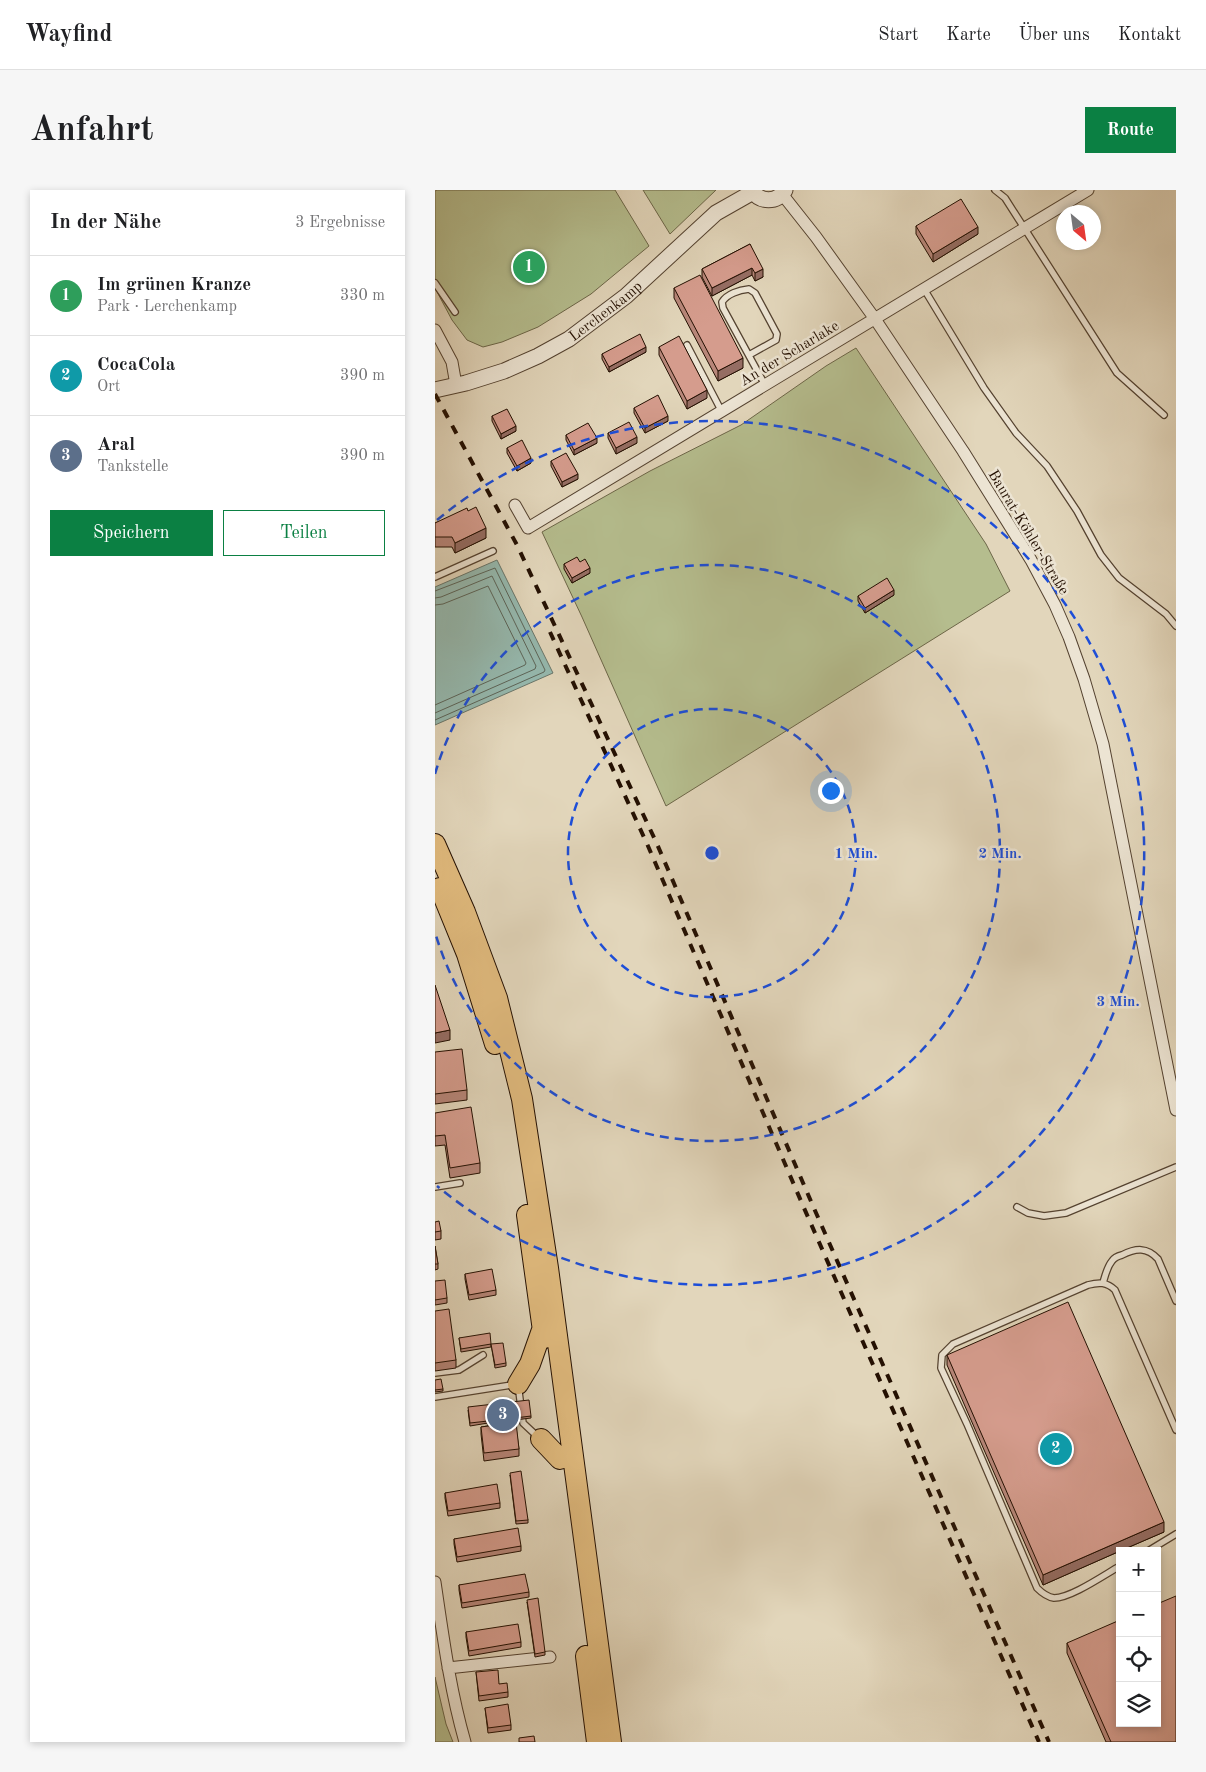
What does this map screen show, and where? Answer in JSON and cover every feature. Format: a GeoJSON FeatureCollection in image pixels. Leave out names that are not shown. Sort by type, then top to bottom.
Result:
{"type":"FeatureCollection","features":[{"type":"Feature","properties":{"kind":"highway"},"geometry":{"type":"LineString","coordinates":[[435,844],[465,912],[497,998],[522,1100],[550,1278],[611,1742]]}},
{"type":"Feature","properties":{"kind":"highway"},"geometry":{"type":"LineString","coordinates":[[435,877],[467,954],[485,1009],[507,1090],[517,1146],[543,1330],[597,1742]]}},
{"type":"Feature","properties":{"kind":"highway"},"geometry":{"type":"LineString","coordinates":[[518,1384],[530,1364],[543,1330]]}},
{"type":"Feature","properties":{"kind":"highway"},"geometry":{"type":"LineString","coordinates":[[541,1439],[560,1459]]}},
{"type":"Feature","properties":{"kind":"street","name":"An der Scharlake"},"geometry":{"type":"LineString","coordinates":[[515,505],[528,528],[1088,190]]}},
{"type":"Feature","properties":{"kind":"street"},"geometry":{"type":"LineString","coordinates":[[753,191],[759,198],[765,200],[777,198],[784,192]]}},
{"type":"Feature","properties":{"kind":"street","name":"Lerchenkamp"},"geometry":{"type":"LineString","coordinates":[[435,390],[504,371],[538,356],[569,339],[626,296],[715,213],[753,191]]}},
{"type":"Feature","properties":{"kind":"street","name":"Baurat-Köhler-Straße"},"geometry":{"type":"LineString","coordinates":[[784,192],[875,319],[963,451],[1031,560],[1055,605],[1069,637],[1084,679],[1103,744],[1176,1110]]}},
{"type":"Feature","properties":{"kind":"street"},"geometry":{"type":"LineString","coordinates":[[435,330],[452,362],[456,385]]}},
{"type":"Feature","properties":{"kind":"street"},"geometry":{"type":"LineString","coordinates":[[435,1582],[448,1668],[457,1714],[465,1742]]}},
{"type":"Feature","properties":{"kind":"street"},"geometry":{"type":"LineString","coordinates":[[448,1668],[550,1657]]}},
{"type":"Feature","properties":{"kind":"lane"},"geometry":{"type":"LineString","coordinates":[[995,190],[1005,198],[1117,373],[1164,415]]}},
{"type":"Feature","properties":{"kind":"lane"},"geometry":{"type":"LineString","coordinates":[[435,283],[455,312]]}},
{"type":"Feature","properties":{"kind":"lane"},"geometry":{"type":"LineString","coordinates":[[749,355],[776,340],[777,334],[755,293],[749,288],[725,298],[722,302],[723,308],[765,385]]}},
{"type":"Feature","properties":{"kind":"lane"},"geometry":{"type":"LineString","coordinates":[[924,289],[984,388],[1016,432],[1047,466],[1077,511],[1101,555],[1119,578],[1166,614],[1176,626]]}},
{"type":"Feature","properties":{"kind":"lane"},"geometry":{"type":"LineString","coordinates":[[687,345],[722,412]]}},
{"type":"Feature","properties":{"kind":"lane"},"geometry":{"type":"LineString","coordinates":[[435,577],[493,551]]}},
{"type":"Feature","properties":{"kind":"lane"},"geometry":{"type":"LineString","coordinates":[[1017,1208],[1028,1213],[1044,1216],[1066,1213],[1176,1167]]}},
{"type":"Feature","properties":{"kind":"lane"},"geometry":{"type":"LineString","coordinates":[[435,1187],[460,1183]]}},
{"type":"Feature","properties":{"kind":"lane"},"geometry":{"type":"LineString","coordinates":[[1103,1283],[1114,1259],[1132,1250],[1147,1250],[1158,1259],[1176,1301]]}},
{"type":"Feature","properties":{"kind":"lane"},"geometry":{"type":"LineString","coordinates":[[1116,1568],[1066,1595],[1053,1598],[1037,1588],[941,1368],[942,1355],[953,1344],[1088,1285],[1103,1283],[1115,1290],[1176,1430]]}},
{"type":"Feature","properties":{"kind":"lane"},"geometry":{"type":"LineString","coordinates":[[435,1373],[459,1370],[483,1355]]}},
{"type":"Feature","properties":{"kind":"lane"},"geometry":{"type":"LineString","coordinates":[[435,1397],[518,1384],[523,1423],[541,1439]]}},
{"type":"Feature","properties":{"kind":"lane"},"geometry":{"type":"LineString","coordinates":[[1155,1547],[1176,1534]]}},
{"type":"Feature","properties":{"kind":"green space"},"geometry":{"type":"Polygon","coordinates":[[[615,190],[649,246],[591,294],[538,327],[502,342],[483,347],[467,340],[452,320],[435,288],[435,191],[615,190]]]}},
{"type":"Feature","properties":{"kind":"green space"},"geometry":{"type":"Polygon","coordinates":[[[643,190],[716,190],[670,234],[643,190]]]}},
{"type":"Feature","properties":{"kind":"green space"},"geometry":{"type":"Polygon","coordinates":[[[856,348],[986,544],[1010,591],[666,806],[542,532],[650,471],[741,425],[826,366],[856,348]]]}},
{"type":"Feature","properties":{"kind":"green space"},"geometry":{"type":"Polygon","coordinates":[[[435,1677],[446,1724],[453,1742],[435,1742],[435,1677]]]}},
{"type":"Feature","properties":{"kind":"water"},"geometry":{"type":"Polygon","coordinates":[[[497,560],[553,673],[435,725],[435,587],[497,560]]]}},
{"type":"Feature","properties":{"kind":"building"},"geometry":{"type":"Polygon","coordinates":[[[961,199],[978,227],[933,254],[916,226],[961,199]]]}},
{"type":"Feature","properties":{"kind":"building"},"geometry":{"type":"Polygon","coordinates":[[[750,244],[763,269],[755,273],[752,268],[712,288],[702,269],[750,244]]]}},
{"type":"Feature","properties":{"kind":"building"},"geometry":{"type":"Polygon","coordinates":[[[700,275],[743,358],[718,371],[674,288],[700,275]]]}},
{"type":"Feature","properties":{"kind":"building"},"geometry":{"type":"Polygon","coordinates":[[[640,334],[646,347],[609,367],[602,354],[640,334]]]}},
{"type":"Feature","properties":{"kind":"building"},"geometry":{"type":"Polygon","coordinates":[[[679,336],[707,390],[687,401],[659,347],[679,336]]]}},
{"type":"Feature","properties":{"kind":"building"},"geometry":{"type":"Polygon","coordinates":[[[658,395],[668,416],[645,428],[634,408],[658,395]]]}},
{"type":"Feature","properties":{"kind":"building"},"geometry":{"type":"Polygon","coordinates":[[[507,409],[516,426],[501,434],[492,416],[507,409]]]}},
{"type":"Feature","properties":{"kind":"building"},"geometry":{"type":"Polygon","coordinates":[[[629,422],[637,437],[616,448],[608,433],[629,422]]]}},
{"type":"Feature","properties":{"kind":"building"},"geometry":{"type":"Polygon","coordinates":[[[588,423],[597,438],[574,450],[566,435],[588,423]]]}},
{"type":"Feature","properties":{"kind":"building"},"geometry":{"type":"Polygon","coordinates":[[[522,440],[531,458],[517,466],[507,448],[522,440]]]}},
{"type":"Feature","properties":{"kind":"building"},"geometry":{"type":"Polygon","coordinates":[[[566,453],[578,474],[562,482],[551,461],[566,453]]]}},
{"type":"Feature","properties":{"kind":"building"},"geometry":{"type":"Polygon","coordinates":[[[476,507],[486,528],[455,543],[452,537],[435,537],[435,523],[467,508],[468,511],[476,507]]]}},
{"type":"Feature","properties":{"kind":"building"},"geometry":{"type":"Polygon","coordinates":[[[577,557],[580,562],[585,559],[590,568],[572,578],[564,564],[577,557]]]}},
{"type":"Feature","properties":{"kind":"building"},"geometry":{"type":"Polygon","coordinates":[[[887,578],[894,590],[865,608],[858,596],[887,578]]]}},
{"type":"Feature","properties":{"kind":"building"},"geometry":{"type":"Polygon","coordinates":[[[435,985],[450,1030],[435,1033],[435,985]]]}},
{"type":"Feature","properties":{"kind":"building"},"geometry":{"type":"Polygon","coordinates":[[[462,1049],[467,1090],[435,1094],[435,1052],[462,1049]]]}},
{"type":"Feature","properties":{"kind":"building"},"geometry":{"type":"Polygon","coordinates":[[[471,1107],[480,1163],[450,1168],[445,1135],[435,1136],[435,1113],[471,1107]]]}},
{"type":"Feature","properties":{"kind":"building"},"geometry":{"type":"Polygon","coordinates":[[[439,1221],[441,1231],[435,1232],[435,1222],[439,1221]]]}},
{"type":"Feature","properties":{"kind":"building"},"geometry":{"type":"Polygon","coordinates":[[[435,1246],[438,1264],[435,1264],[435,1246]]]}},
{"type":"Feature","properties":{"kind":"building"},"geometry":{"type":"Polygon","coordinates":[[[492,1269],[496,1290],[469,1295],[465,1274],[492,1269]]]}},
{"type":"Feature","properties":{"kind":"building"},"geometry":{"type":"Polygon","coordinates":[[[445,1280],[447,1298],[435,1300],[435,1281],[445,1280]]]}},
{"type":"Feature","properties":{"kind":"building"},"geometry":{"type":"Polygon","coordinates":[[[1068,1302],[1164,1522],[1043,1575],[947,1355],[1068,1302]]]}},
{"type":"Feature","properties":{"kind":"building"},"geometry":{"type":"Polygon","coordinates":[[[449,1309],[456,1360],[435,1363],[435,1311],[449,1309]]]}},
{"type":"Feature","properties":{"kind":"building"},"geometry":{"type":"Polygon","coordinates":[[[490,1333],[491,1344],[461,1349],[459,1338],[490,1333]]]}},
{"type":"Feature","properties":{"kind":"building"},"geometry":{"type":"Polygon","coordinates":[[[503,1343],[506,1363],[495,1365],[491,1344],[503,1343]]]}},
{"type":"Feature","properties":{"kind":"building"},"geometry":{"type":"Polygon","coordinates":[[[441,1379],[443,1389],[435,1390],[435,1380],[441,1379]]]}},
{"type":"Feature","properties":{"kind":"building"},"geometry":{"type":"Polygon","coordinates":[[[529,1400],[531,1416],[515,1418],[515,1422],[489,1426],[488,1421],[470,1423],[468,1407],[529,1400]]]}},
{"type":"Feature","properties":{"kind":"building"},"geometry":{"type":"Polygon","coordinates":[[[516,1422],[519,1449],[484,1453],[481,1427],[516,1422]]]}},
{"type":"Feature","properties":{"kind":"building"},"geometry":{"type":"Polygon","coordinates":[[[521,1471],[528,1520],[516,1521],[510,1473],[521,1471]]]}},
{"type":"Feature","properties":{"kind":"building"},"geometry":{"type":"Polygon","coordinates":[[[497,1484],[500,1503],[448,1511],[445,1493],[497,1484]]]}},
{"type":"Feature","properties":{"kind":"building"},"geometry":{"type":"Polygon","coordinates":[[[518,1528],[521,1546],[457,1557],[454,1539],[518,1528]]]}},
{"type":"Feature","properties":{"kind":"building"},"geometry":{"type":"Polygon","coordinates":[[[525,1574],[529,1592],[462,1603],[459,1585],[525,1574]]]}},
{"type":"Feature","properties":{"kind":"building"},"geometry":{"type":"Polygon","coordinates":[[[1176,1596],[1176,1742],[1111,1742],[1067,1643],[1116,1622],[1116,1727],[1161,1727],[1161,1602],[1176,1596]]]}},
{"type":"Feature","properties":{"kind":"building"},"geometry":{"type":"Polygon","coordinates":[[[538,1598],[545,1652],[535,1654],[527,1600],[538,1598]]]}},
{"type":"Feature","properties":{"kind":"building"},"geometry":{"type":"Polygon","coordinates":[[[518,1624],[521,1642],[469,1651],[466,1632],[518,1624]]]}},
{"type":"Feature","properties":{"kind":"building"},"geometry":{"type":"Polygon","coordinates":[[[498,1670],[499,1684],[507,1683],[508,1692],[479,1696],[476,1672],[498,1670]]]}},
{"type":"Feature","properties":{"kind":"building"},"geometry":{"type":"Polygon","coordinates":[[[508,1704],[511,1725],[488,1728],[485,1708],[508,1704]]]}},
{"type":"Feature","properties":{"kind":"building"},"geometry":{"type":"Polygon","coordinates":[[[534,1736],[535,1742],[519,1742],[519,1738],[534,1736]]]}},
{"type":"Feature","properties":{"kind":"railway"},"geometry":{"type":"LineString","coordinates":[[435,394],[517,545],[657,844],[813,1206],[1049,1742]]}},
{"type":"Feature","properties":{"kind":"railway"},"geometry":{"type":"LineString","coordinates":[[550,632],[648,846],[804,1208],[1039,1742]]}},
{"type":"Feature","properties":{"kind":"place","name":"Im grünen Kranze"},"geometry":{"type":"Point","coordinates":[529,267]}},
{"type":"Feature","properties":{"kind":"place","name":"Aral"},"geometry":{"type":"Point","coordinates":[503,1415]}},
{"type":"Feature","properties":{"kind":"place","name":"CocaCola"},"geometry":{"type":"Point","coordinates":[1056,1449]}}]}
